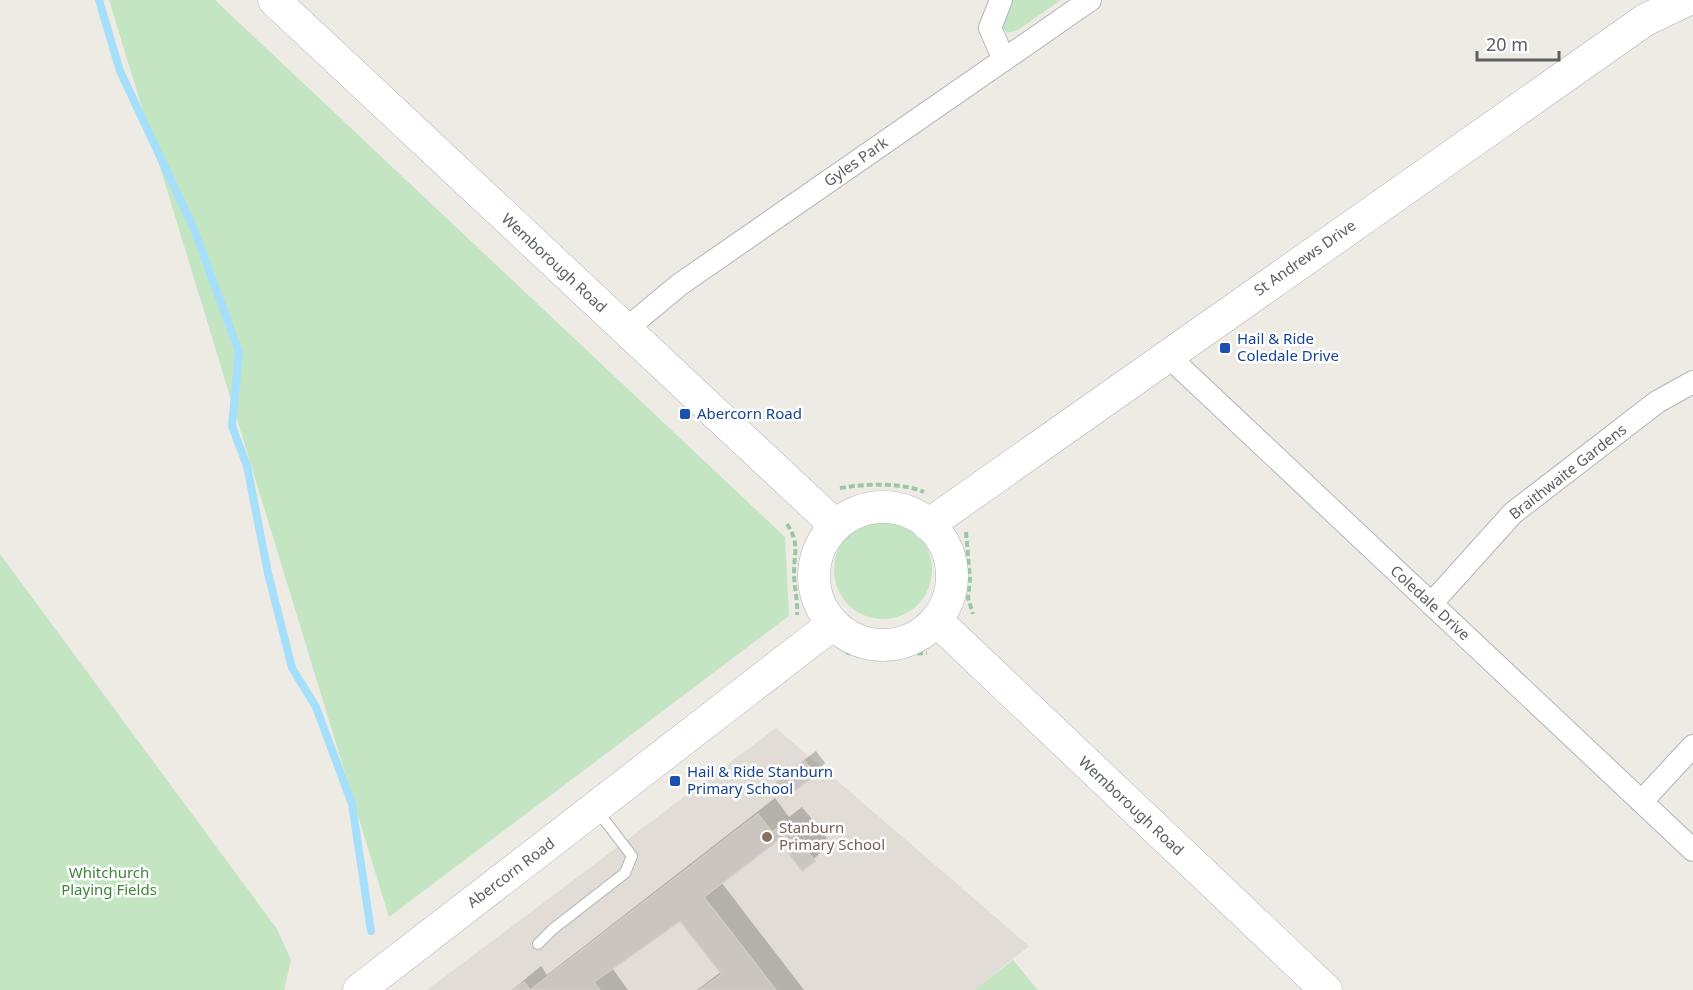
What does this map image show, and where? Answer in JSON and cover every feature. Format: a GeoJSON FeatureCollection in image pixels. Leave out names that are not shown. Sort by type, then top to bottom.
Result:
{"type":"FeatureCollection","features":[{"type":"Feature","properties":{"kind":"street","name":"Wemborough Road"},"geometry":{"type":"LineString","coordinates":[[274,0],[835,525]]}},
{"type":"Feature","properties":{"kind":"street"},"geometry":{"type":"LineString","coordinates":[[1001,0],[990,28],[1004,60]]}},
{"type":"Feature","properties":{"kind":"street","name":"Gyles Park"},"geometry":{"type":"LineString","coordinates":[[626,330],[679,285],[1090,0]]}},
{"type":"Feature","properties":{"kind":"street","name":"St Andrews Drive"},"geometry":{"type":"LineString","coordinates":[[928,525],[1645,20],[1687,0]]}},
{"type":"Feature","properties":{"kind":"street","name":"Coledale Drive"},"geometry":{"type":"LineString","coordinates":[[1167,356],[1693,850]]}},
{"type":"Feature","properties":{"kind":"street","name":"Braithwaite Gardens"},"geometry":{"type":"LineString","coordinates":[[1431,604],[1513,513],[1657,402],[1693,382]]}},
{"type":"Feature","properties":{"kind":"street"},"geometry":{"type":"LineString","coordinates":[[877,506],[900,507],[921,517],[949,550],[953,570],[952,591],[937,621],[914,639],[893,645],[871,645],[851,637],[838,637],[821,606],[814,585],[815,563],[822,543],[835,525],[854,512],[877,506]]}},
{"type":"Feature","properties":{"kind":"street","name":"Wemborough Road"},"geometry":{"type":"LineString","coordinates":[[937,621],[1326,990]]}},
{"type":"Feature","properties":{"kind":"street","name":"Abercorn Road"},"geometry":{"type":"LineString","coordinates":[[359,990],[596,808],[838,637]]}},
{"type":"Feature","properties":{"kind":"street"},"geometry":{"type":"LineString","coordinates":[[1642,801],[1693,747]]}},
{"type":"Feature","properties":{"kind":"lane"},"geometry":{"type":"LineString","coordinates":[[538,944],[625,873],[632,856],[596,808]]}},
{"type":"Feature","properties":{"kind":"path"},"geometry":{"type":"LineString","coordinates":[[838,489],[864,484],[911,486],[926,492]]}},
{"type":"Feature","properties":{"kind":"path"},"geometry":{"type":"LineString","coordinates":[[782,514],[793,532],[797,545],[794,574],[797,595],[796,623]]}},
{"type":"Feature","properties":{"kind":"path"},"geometry":{"type":"LineString","coordinates":[[966,528],[970,579],[968,598],[973,615],[979,623]]}},
{"type":"Feature","properties":{"kind":"path"},"geometry":{"type":"LineString","coordinates":[[838,637],[862,657],[926,652],[935,659]]}},
{"type":"Feature","properties":{"kind":"shaded area","name":"Stanburn Primary School"},"geometry":{"type":"Polygon","coordinates":[[[776,728],[1029,946],[974,990],[427,990],[776,728]]]}},
{"type":"Feature","properties":{"kind":"green space"},"geometry":{"type":"Polygon","coordinates":[[[109,0],[215,0],[785,537],[789,616],[389,917],[109,0]]]}},
{"type":"Feature","properties":{"kind":"green space"},"geometry":{"type":"Polygon","coordinates":[[[1007,0],[1061,0],[1018,30],[1007,33],[1000,23],[1007,0]]]}},
{"type":"Feature","properties":{"kind":"green space"},"geometry":{"type":"Polygon","coordinates":[[[883,521],[902,525],[918,535],[928,551],[932,570],[928,589],[918,605],[902,615],[883,619],[864,615],[848,605],[838,589],[834,570],[838,551],[848,535],[864,525],[883,521]]]}},
{"type":"Feature","properties":{"kind":"green space","name":"Whitchurch Playing Fields"},"geometry":{"type":"Polygon","coordinates":[[[0,554],[277,929],[291,960],[284,990],[0,990],[0,554]]]}},
{"type":"Feature","properties":{"kind":"green space"},"geometry":{"type":"Polygon","coordinates":[[[1013,960],[1038,990],[974,990],[1013,960]]]}},
{"type":"Feature","properties":{"kind":"building"},"geometry":{"type":"Polygon","coordinates":[[[805,761],[815,775],[785,798],[775,783],[805,761]]]}},
{"type":"Feature","properties":{"kind":"building"},"geometry":{"type":"Polygon","coordinates":[[[758,814],[772,832],[785,822],[815,861],[802,871],[788,852],[794,848],[785,835],[704,897],[776,990],[700,990],[722,974],[680,921],[594,982],[600,990],[530,990],[758,814]]]}},
{"type":"Feature","properties":{"kind":"building"},"geometry":{"type":"Polygon","coordinates":[[[524,982],[530,990],[513,990],[524,982]]]}},
{"type":"Feature","properties":{"kind":"waterway"},"geometry":{"type":"LineString","coordinates":[[99,0],[120,71],[194,229],[239,352],[232,426],[247,466],[268,573],[292,668],[316,707],[352,804],[371,931]]}},
{"type":"Feature","properties":{"kind":"place","name":"Hail & Ride Coledale Drive"},"geometry":{"type":"Point","coordinates":[1225,348]}},
{"type":"Feature","properties":{"kind":"place","name":"Abercorn Road"},"geometry":{"type":"Point","coordinates":[685,414]}},
{"type":"Feature","properties":{"kind":"place","name":"Hail & Ride Stanburn Primary School"},"geometry":{"type":"Point","coordinates":[675,781]}},
{"type":"Feature","properties":{"kind":"place","name":"Stanburn Primary School"},"geometry":{"type":"Point","coordinates":[767,837]}}]}
